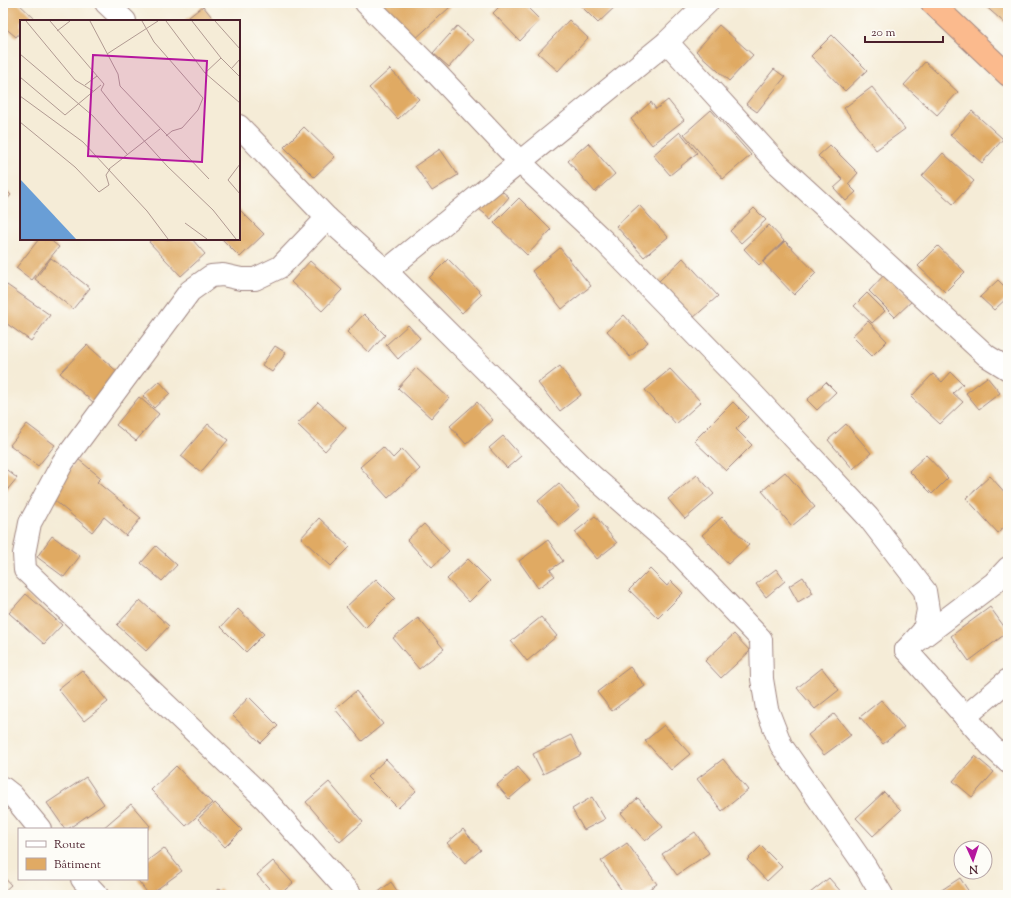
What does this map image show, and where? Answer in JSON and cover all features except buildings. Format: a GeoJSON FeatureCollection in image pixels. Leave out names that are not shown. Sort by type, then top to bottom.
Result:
{"type":"FeatureCollection","features":[{"type":"Feature","properties":{"kind":"highway"},"geometry":{"type":"LineString","coordinates":[[932,3],[1008,75]]}},
{"type":"Feature","properties":{"kind":"street"},"geometry":{"type":"LineString","coordinates":[[106,3],[125,20]]}},
{"type":"Feature","properties":{"kind":"street"},"geometry":{"type":"LineString","coordinates":[[366,3],[437,74],[520,162],[611,248],[753,394],[868,517],[925,591],[928,610],[924,630],[906,650]]}},
{"type":"Feature","properties":{"kind":"street"},"geometry":{"type":"LineString","coordinates":[[386,271],[666,42],[707,3]]}},
{"type":"Feature","properties":{"kind":"street"},"geometry":{"type":"LineString","coordinates":[[666,42],[778,164],[987,356],[1008,369]]}},
{"type":"Feature","properties":{"kind":"street"},"geometry":{"type":"LineString","coordinates":[[240,127],[327,218],[386,271],[591,475],[672,546],[761,639],[762,679],[767,709],[781,745],[865,866],[882,895]]}},
{"type":"Feature","properties":{"kind":"street"},"geometry":{"type":"LineString","coordinates":[[327,218],[280,267],[255,279],[241,279],[223,275],[211,276],[190,291],[62,462],[30,523],[24,554],[25,570],[265,799],[351,895]]}},
{"type":"Feature","properties":{"kind":"street"},"geometry":{"type":"LineString","coordinates":[[906,650],[1004,580]]}},
{"type":"Feature","properties":{"kind":"street"},"geometry":{"type":"LineString","coordinates":[[906,650],[991,746],[1008,762]]}},
{"type":"Feature","properties":{"kind":"street"},"geometry":{"type":"LineString","coordinates":[[965,717],[1008,680]]}},
{"type":"Feature","properties":{"kind":"street"},"geometry":{"type":"LineString","coordinates":[[6,795],[39,828]]}},
{"type":"Feature","properties":{"kind":"street"},"geometry":{"type":"LineString","coordinates":[[83,880],[97,895]]}}]}
